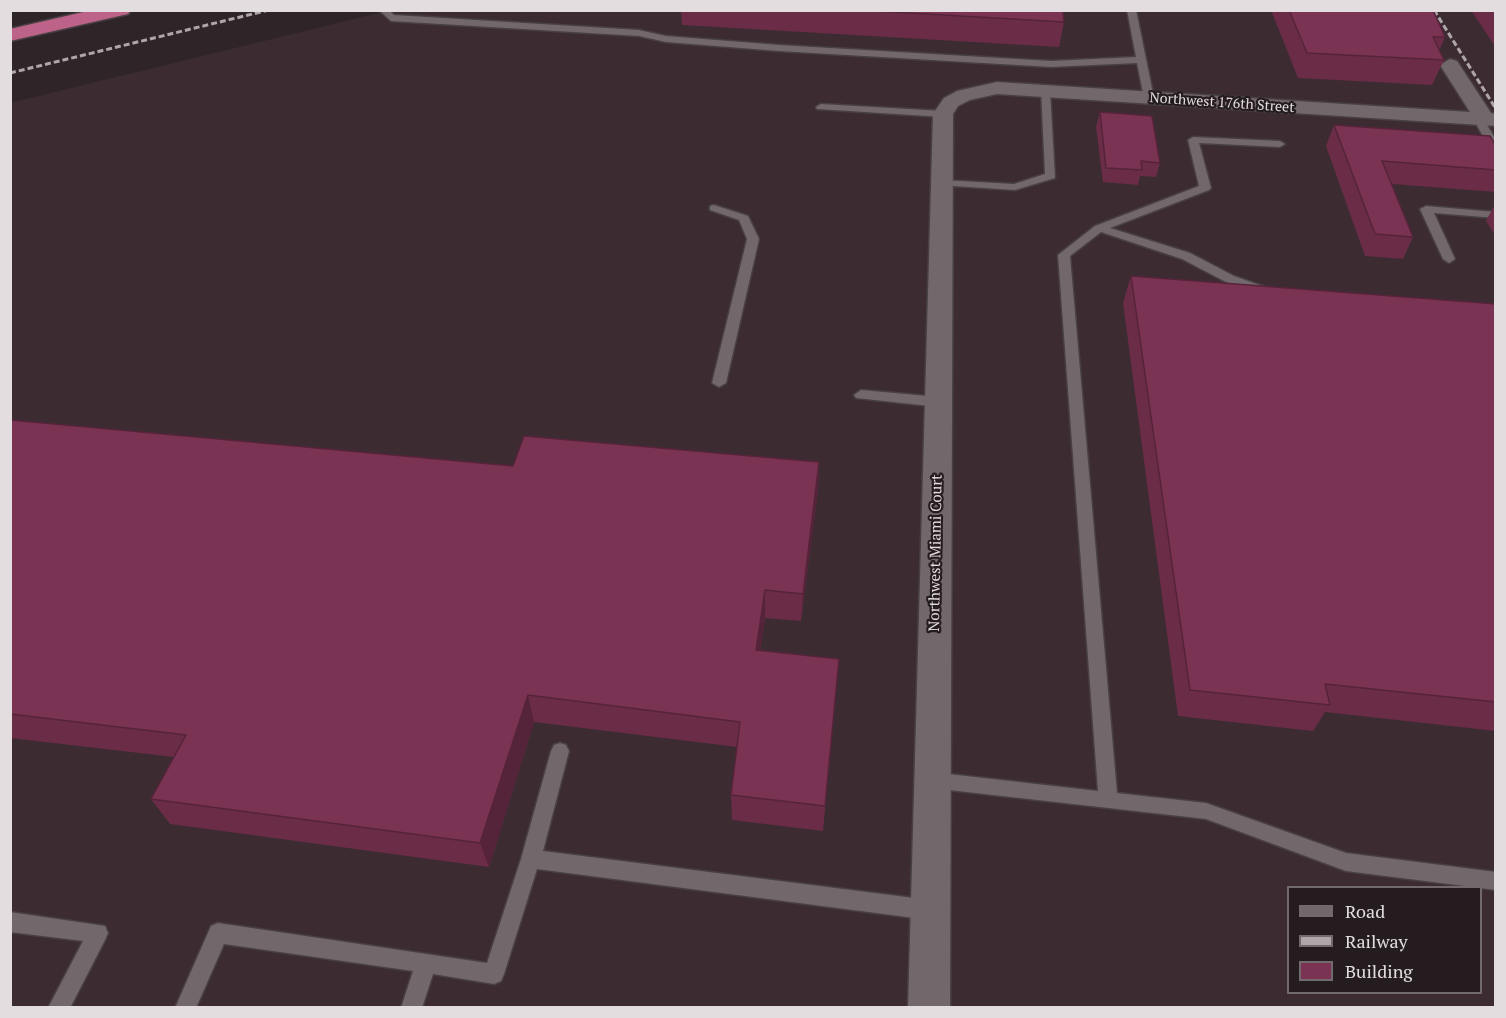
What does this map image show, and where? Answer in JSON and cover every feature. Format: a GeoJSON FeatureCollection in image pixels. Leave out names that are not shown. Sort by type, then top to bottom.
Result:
{"type":"FeatureCollection","features":[{"type":"Feature","properties":{"kind":"highway"},"geometry":{"type":"LineString","coordinates":[[10,35],[122,10]]}},
{"type":"Feature","properties":{"kind":"street"},"geometry":{"type":"LineString","coordinates":[[1450,65],[1487,120]]}},
{"type":"Feature","properties":{"kind":"street","name":"Northwest 176th Street"},"geometry":{"type":"LineString","coordinates":[[947,108],[981,89],[1045,91],[1487,120]]}},
{"type":"Feature","properties":{"kind":"street","name":"Northwest Miami Court"},"geometry":{"type":"LineString","coordinates":[[929,1008],[942,183],[947,108]]}},
{"type":"Feature","properties":{"kind":"lane"},"geometry":{"type":"LineString","coordinates":[[383,10],[391,18],[639,33],[666,39],[779,48],[1052,64],[1142,60]]}},
{"type":"Feature","properties":{"kind":"lane"},"geometry":{"type":"LineString","coordinates":[[1131,10],[1149,98]]}},
{"type":"Feature","properties":{"kind":"lane"},"geometry":{"type":"LineString","coordinates":[[942,183],[1015,187],[1052,176],[1045,91]]}},
{"type":"Feature","properties":{"kind":"lane"},"geometry":{"type":"LineString","coordinates":[[820,107],[947,108]]}},
{"type":"Feature","properties":{"kind":"lane"},"geometry":{"type":"LineString","coordinates":[[1487,120],[1496,151]]}},
{"type":"Feature","properties":{"kind":"lane"},"geometry":{"type":"LineString","coordinates":[[1108,800],[1064,255],[1099,228],[1205,188],[1193,140],[1280,144]]}},
{"type":"Feature","properties":{"kind":"lane"},"geometry":{"type":"LineString","coordinates":[[714,208],[744,218],[753,239],[720,383]]}},
{"type":"Feature","properties":{"kind":"lane"},"geometry":{"type":"LineString","coordinates":[[1449,260],[1426,209],[1496,214]]}},
{"type":"Feature","properties":{"kind":"lane"},"geometry":{"type":"LineString","coordinates":[[1099,228],[1186,256],[1230,279],[1278,295]]}},
{"type":"Feature","properties":{"kind":"lane"},"geometry":{"type":"LineString","coordinates":[[861,395],[939,402]]}},
{"type":"Feature","properties":{"kind":"lane"},"geometry":{"type":"LineString","coordinates":[[185,1008],[218,933],[494,974],[531,859],[560,752]]}},
{"type":"Feature","properties":{"kind":"lane"},"geometry":{"type":"LineString","coordinates":[[931,780],[1206,811],[1346,862],[1496,881]]}},
{"type":"Feature","properties":{"kind":"lane"},"geometry":{"type":"LineString","coordinates":[[531,859],[930,910]]}},
{"type":"Feature","properties":{"kind":"lane"},"geometry":{"type":"LineString","coordinates":[[10,922],[98,933],[58,1008]]}},
{"type":"Feature","properties":{"kind":"lane"},"geometry":{"type":"LineString","coordinates":[[411,1008],[426,963]]}},
{"type":"Feature","properties":{"kind":"shaded area"},"geometry":{"type":"Polygon","coordinates":[[[387,11],[1495,11],[1495,1007],[11,1007],[10,103],[387,11]]]}},
{"type":"Feature","properties":{"kind":"building"},"geometry":{"type":"Polygon","coordinates":[[[858,10],[1063,10],[1064,22],[858,10]]]}},
{"type":"Feature","properties":{"kind":"building"},"geometry":{"type":"Polygon","coordinates":[[[1289,10],[1433,10],[1445,37],[1433,37],[1444,60],[1307,53],[1289,10]]]}},
{"type":"Feature","properties":{"kind":"building"},"geometry":{"type":"Polygon","coordinates":[[[1100,112],[1152,116],[1160,163],[1141,161],[1142,170],[1106,168],[1100,112]]]}},
{"type":"Feature","properties":{"kind":"building"},"geometry":{"type":"Polygon","coordinates":[[[1334,125],[1490,136],[1496,146],[1496,170],[1382,161],[1413,237],[1375,234],[1334,125]]]}},
{"type":"Feature","properties":{"kind":"building"},"geometry":{"type":"Polygon","coordinates":[[[1131,276],[1496,304],[1496,702],[1325,684],[1330,705],[1190,690],[1131,276]]]}},
{"type":"Feature","properties":{"kind":"building"},"geometry":{"type":"Polygon","coordinates":[[[10,420],[513,466],[524,436],[819,462],[803,594],[765,590],[756,650],[839,659],[825,806],[731,795],[740,722],[528,695],[480,843],[151,799],[186,735],[10,714],[10,420]]]}},
{"type":"Feature","properties":{"kind":"railway"},"geometry":{"type":"LineString","coordinates":[[10,73],[269,10]]}},
{"type":"Feature","properties":{"kind":"railway"},"geometry":{"type":"LineString","coordinates":[[1434,10],[1496,109]]}}]}
